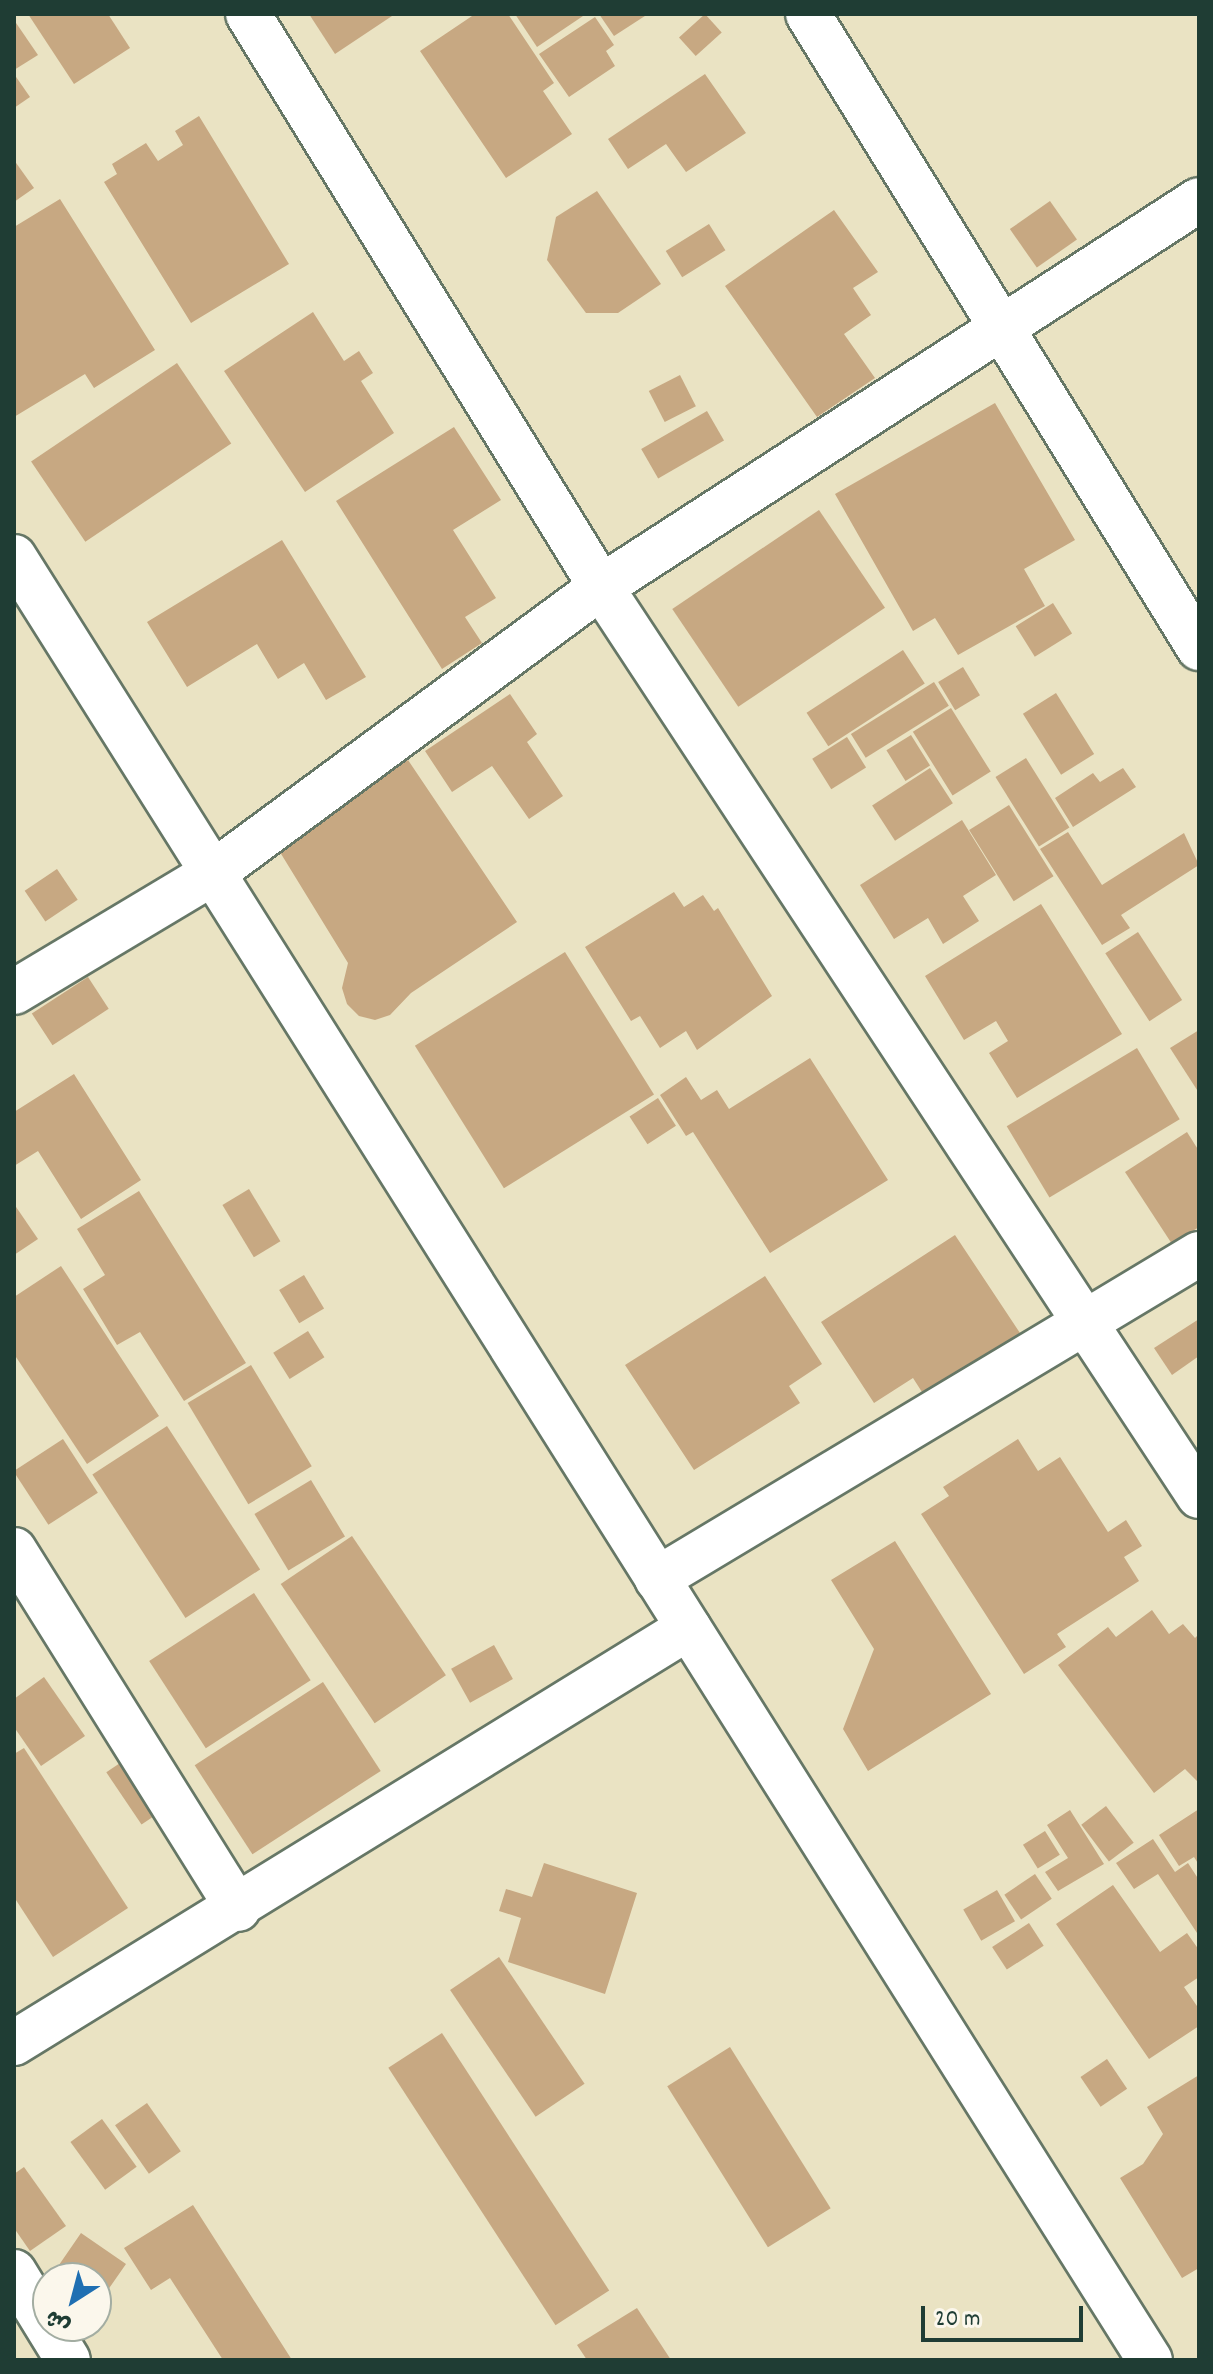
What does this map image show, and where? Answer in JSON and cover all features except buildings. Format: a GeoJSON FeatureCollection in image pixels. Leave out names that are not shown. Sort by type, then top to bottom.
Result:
{"type":"FeatureCollection","features":[{"type":"Feature","properties":{"kind":"street"},"geometry":{"type":"LineString","coordinates":[[248,14],[601,587],[1089,1324],[1199,1496]]}},
{"type":"Feature","properties":{"kind":"street"},"geometry":{"type":"LineString","coordinates":[[808,14],[998,328],[1199,648]]}},
{"type":"Feature","properties":{"kind":"street"},"geometry":{"type":"LineString","coordinates":[[14,992],[213,873],[601,587],[1199,200]]}},
{"type":"Feature","properties":{"kind":"street"},"geometry":{"type":"LineString","coordinates":[[14,557],[1150,2360]]}},
{"type":"Feature","properties":{"kind":"street"},"geometry":{"type":"LineString","coordinates":[[657,1579],[1089,1324],[1199,1254]]}},
{"type":"Feature","properties":{"kind":"street"},"geometry":{"type":"LineString","coordinates":[[14,1550],[238,1909]]}},
{"type":"Feature","properties":{"kind":"street"},"geometry":{"type":"LineString","coordinates":[[14,2043],[238,1909],[688,1628]]}},
{"type":"Feature","properties":{"kind":"street"},"geometry":{"type":"LineString","coordinates":[[14,2272],[68,2360]]}}]}
